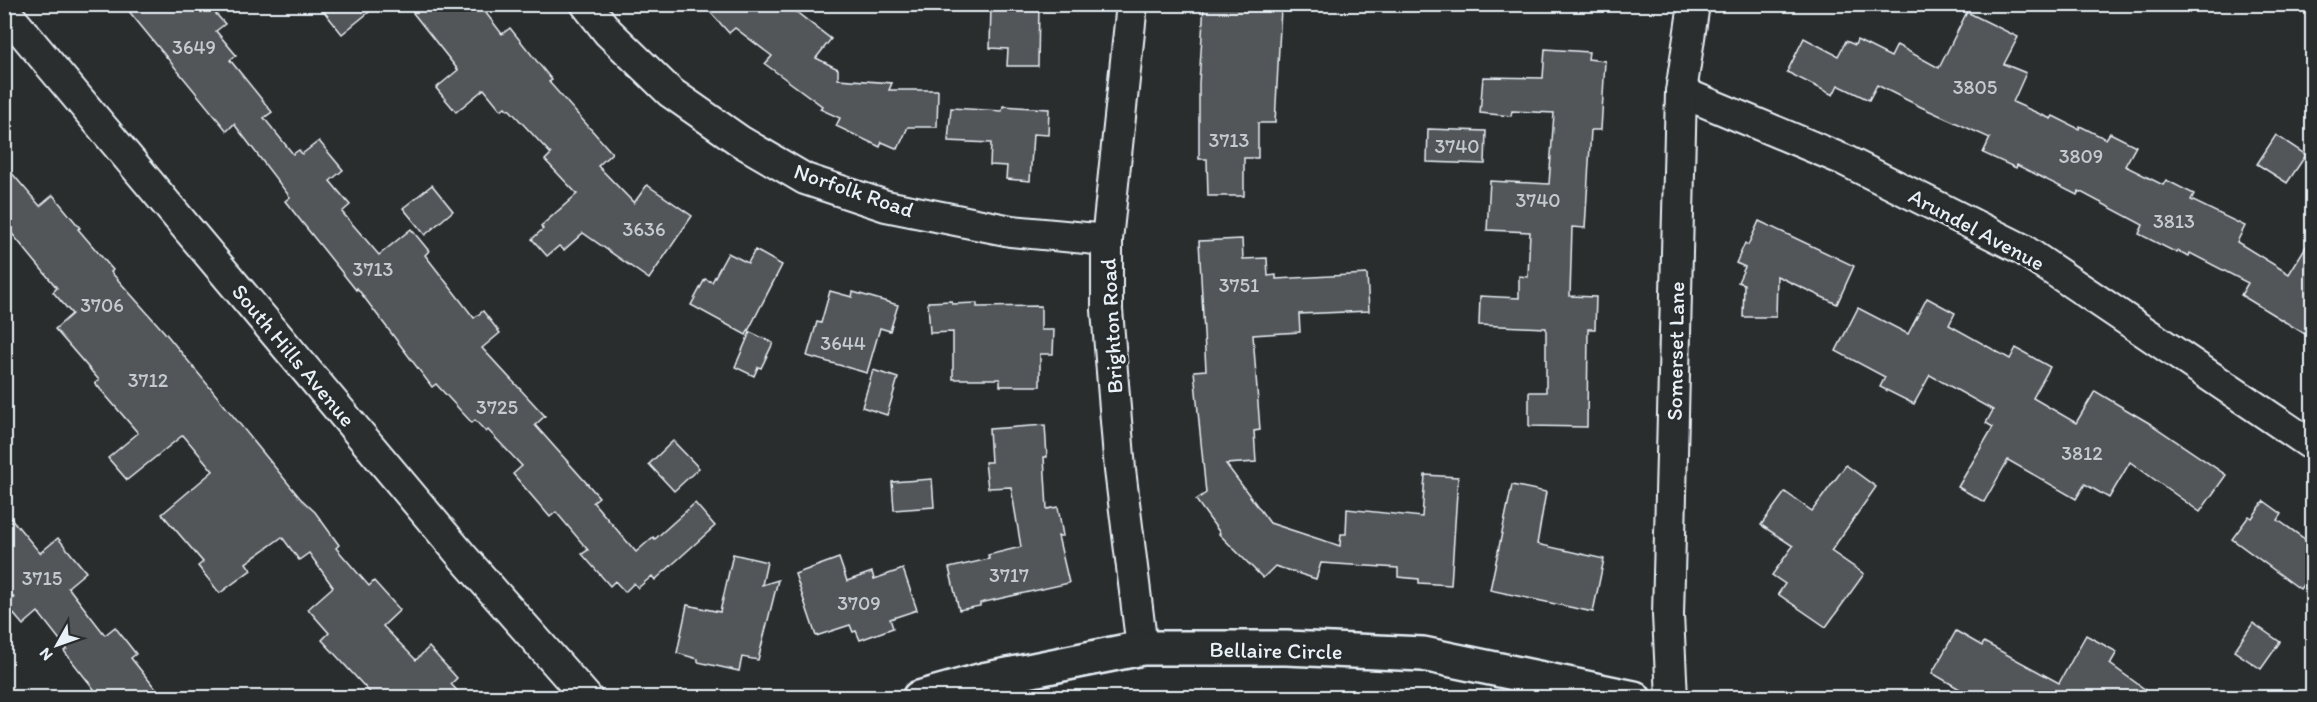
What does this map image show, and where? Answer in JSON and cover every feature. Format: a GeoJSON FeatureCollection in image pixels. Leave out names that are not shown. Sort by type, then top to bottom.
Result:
{"type":"FeatureCollection","features":[{"type":"Feature","properties":{"kind":"street","name":"Norfolk Road"},"geometry":{"type":"LineString","coordinates":[[586,4],[608,32],[670,92],[740,141],[805,179],[886,206],[1011,231],[1107,240]]}},
{"type":"Feature","properties":{"kind":"street","name":"Brighton Road"},"geometry":{"type":"LineString","coordinates":[[1132,4],[1107,240],[1107,310],[1120,470],[1142,648]]}},
{"type":"Feature","properties":{"kind":"street","name":"Somerset Lane"},"geometry":{"type":"LineString","coordinates":[[1672,698],[1668,615],[1681,92],[1694,4]]}},
{"type":"Feature","properties":{"kind":"street","name":"South Hills Avenue"},"geometry":{"type":"LineString","coordinates":[[4,10],[462,556],[587,698]]}},
{"type":"Feature","properties":{"kind":"street","name":"Arundel Avenue"},"geometry":{"type":"LineString","coordinates":[[1681,92],[1844,160],[2022,249],[2313,445]]}},
{"type":"Feature","properties":{"kind":"street","name":"Bellaire Circle"},"geometry":{"type":"LineString","coordinates":[[919,698],[983,680],[1142,648],[1286,648],[1423,654],[1634,698]]}},
{"type":"Feature","properties":{"kind":"building"},"geometry":{"type":"Polygon","coordinates":[[[123,4],[208,5],[225,24],[216,31],[236,55],[230,60],[272,112],[264,118],[293,154],[299,150],[302,154],[319,141],[343,170],[330,181],[350,205],[342,212],[379,255],[411,229],[429,251],[425,255],[474,318],[483,311],[500,333],[482,348],[545,416],[535,425],[599,497],[593,502],[636,552],[653,537],[655,539],[695,503],[715,526],[655,580],[652,576],[638,588],[634,583],[625,592],[615,581],[610,586],[582,554],[588,550],[556,512],[550,517],[513,474],[522,466],[488,430],[486,432],[475,420],[472,423],[436,384],[432,387],[357,288],[356,290],[285,201],[290,197],[234,124],[227,131],[123,4]]]}},
{"type":"Feature","properties":{"kind":"building"},"geometry":{"type":"Polygon","coordinates":[[[318,4],[379,4],[342,34],[318,4]]]}},
{"type":"Feature","properties":{"kind":"building"},"geometry":{"type":"Polygon","coordinates":[[[406,4],[479,4],[502,34],[510,28],[552,80],[549,82],[612,153],[598,166],[634,203],[647,185],[692,216],[649,279],[583,233],[564,250],[559,246],[547,256],[532,239],[543,229],[541,226],[577,194],[545,160],[551,154],[509,109],[505,107],[501,110],[484,89],[456,112],[436,88],[458,70],[406,4]]]}},
{"type":"Feature","properties":{"kind":"building"},"geometry":{"type":"Polygon","coordinates":[[[703,4],[786,4],[831,39],[816,58],[838,69],[838,79],[892,83],[889,90],[938,90],[937,127],[908,127],[898,149],[882,142],[880,147],[836,126],[840,118],[820,109],[822,106],[765,64],[772,56],[735,28],[729,33],[703,4]]]}},
{"type":"Feature","properties":{"kind":"building"},"geometry":{"type":"Polygon","coordinates":[[[991,4],[1039,4],[1038,66],[1007,66],[1008,49],[990,48],[991,4]]]}},
{"type":"Feature","properties":{"kind":"building"},"geometry":{"type":"Polygon","coordinates":[[[1204,4],[1281,8],[1275,123],[1258,123],[1258,158],[1244,158],[1244,196],[1208,196],[1207,159],[1199,159],[1199,83],[1204,4]]]}},
{"type":"Feature","properties":{"kind":"building"},"geometry":{"type":"Polygon","coordinates":[[[1967,12],[2018,37],[2004,64],[2026,73],[2013,102],[2051,119],[2053,116],[2079,129],[2080,126],[2106,139],[2110,133],[2136,146],[2125,166],[2163,185],[2166,180],[2194,194],[2191,200],[2245,226],[2237,242],[2289,274],[2313,235],[2313,339],[2241,295],[2248,283],[2190,253],[2189,256],[2178,251],[2177,253],[2139,234],[2143,225],[2079,191],[2077,195],[2017,165],[2016,168],[1983,153],[1990,138],[1877,85],[1869,100],[1838,85],[1833,95],[1787,72],[1804,38],[1838,56],[1846,41],[1855,45],[1857,40],[1891,57],[1897,45],[1939,68],[1967,12]]]}},
{"type":"Feature","properties":{"kind":"building"},"geometry":{"type":"Polygon","coordinates":[[[1545,49],[1589,52],[1588,59],[1605,61],[1601,130],[1591,130],[1585,228],[1572,227],[1570,296],[1596,297],[1595,329],[1588,329],[1587,427],[1529,426],[1529,392],[1546,392],[1546,328],[1479,325],[1480,296],[1519,298],[1519,276],[1528,277],[1530,232],[1487,230],[1490,181],[1549,184],[1554,113],[1512,111],[1511,116],[1480,113],[1483,77],[1543,78],[1545,49]]]}},
{"type":"Feature","properties":{"kind":"building"},"geometry":{"type":"Polygon","coordinates":[[[1003,106],[1049,109],[1048,135],[1033,134],[1030,181],[1006,179],[1007,166],[990,165],[991,143],[948,141],[951,108],[1002,111],[1003,106]]]}},
{"type":"Feature","properties":{"kind":"building"},"geometry":{"type":"Polygon","coordinates":[[[1428,129],[1486,131],[1485,164],[1427,162],[1428,129]]]}},
{"type":"Feature","properties":{"kind":"building"},"geometry":{"type":"Polygon","coordinates":[[[2276,135],[2306,155],[2287,183],[2257,164],[2276,135]]]}},
{"type":"Feature","properties":{"kind":"building"},"geometry":{"type":"Polygon","coordinates":[[[4,164],[40,206],[53,195],[113,270],[111,272],[167,335],[300,498],[315,512],[339,545],[336,548],[369,586],[374,581],[400,610],[383,626],[416,660],[429,647],[457,678],[451,684],[464,698],[375,698],[322,640],[329,633],[308,609],[333,587],[309,553],[299,560],[282,537],[246,563],[251,570],[220,593],[217,590],[198,566],[203,562],[162,514],[213,471],[183,435],[127,480],[108,458],[138,433],[95,383],[99,380],[55,329],[72,314],[53,292],[57,288],[4,224],[4,164]]]}},
{"type":"Feature","properties":{"kind":"building"},"geometry":{"type":"Polygon","coordinates":[[[432,185],[453,211],[425,235],[403,208],[432,185]]]}},
{"type":"Feature","properties":{"kind":"building"},"geometry":{"type":"Polygon","coordinates":[[[1759,221],[1854,266],[1837,304],[1777,276],[1776,317],[1743,317],[1744,284],[1738,282],[1745,267],[1736,263],[1745,243],[1748,245],[1759,221]]]}},
{"type":"Feature","properties":{"kind":"building"},"geometry":{"type":"Polygon","coordinates":[[[1242,239],[1243,259],[1267,258],[1268,276],[1276,275],[1276,279],[1367,274],[1369,311],[1299,314],[1300,332],[1253,335],[1260,430],[1254,431],[1256,462],[1226,464],[1270,523],[1340,546],[1341,534],[1346,534],[1347,509],[1422,517],[1425,475],[1458,477],[1451,585],[1419,583],[1419,579],[1398,577],[1398,568],[1321,563],[1316,579],[1275,566],[1263,578],[1219,534],[1196,500],[1206,493],[1194,371],[1206,370],[1199,241],[1242,239]]]}},
{"type":"Feature","properties":{"kind":"building"},"geometry":{"type":"Polygon","coordinates":[[[755,250],[782,265],[746,335],[691,305],[705,279],[712,282],[728,253],[748,263],[755,250]]]}},
{"type":"Feature","properties":{"kind":"building"},"geometry":{"type":"Polygon","coordinates":[[[830,291],[852,297],[853,292],[898,305],[890,331],[880,328],[867,373],[807,356],[817,322],[821,323],[830,291]]]}},
{"type":"Feature","properties":{"kind":"building"},"geometry":{"type":"Polygon","coordinates":[[[1927,298],[1955,313],[1949,325],[2010,359],[2016,348],[2050,367],[2033,398],[2076,423],[2095,391],[2149,423],[2226,475],[2200,512],[2130,462],[2109,498],[2085,484],[2076,499],[2008,460],[1984,502],[1958,487],[1993,427],[1986,423],[1993,410],[1930,375],[1914,404],[1880,387],[1885,377],[1836,351],[1858,308],[1908,334],[1927,298]]]}},
{"type":"Feature","properties":{"kind":"building"},"geometry":{"type":"Polygon","coordinates":[[[952,301],[952,304],[977,303],[977,307],[1041,306],[1041,330],[1054,330],[1053,354],[1040,354],[1040,386],[1000,386],[1000,379],[953,379],[953,332],[930,333],[928,302],[952,301]]]}},
{"type":"Feature","properties":{"kind":"building"},"geometry":{"type":"Polygon","coordinates":[[[750,332],[773,343],[761,368],[758,367],[754,376],[735,367],[750,332]]]}},
{"type":"Feature","properties":{"kind":"building"},"geometry":{"type":"Polygon","coordinates":[[[873,370],[898,378],[887,415],[862,407],[873,370]]]}},
{"type":"Feature","properties":{"kind":"building"},"geometry":{"type":"Polygon","coordinates":[[[1045,425],[1047,509],[1058,507],[1063,536],[1058,536],[1069,583],[959,610],[949,568],[989,559],[988,555],[1021,547],[1011,487],[988,488],[985,462],[991,462],[989,429],[1045,425]]]}},
{"type":"Feature","properties":{"kind":"building"},"geometry":{"type":"Polygon","coordinates":[[[673,441],[699,468],[674,491],[649,464],[673,441]]]}},
{"type":"Feature","properties":{"kind":"building"},"geometry":{"type":"Polygon","coordinates":[[[1846,465],[1876,487],[1831,551],[1864,574],[1826,627],[1778,594],[1785,584],[1772,575],[1793,546],[1761,525],[1785,492],[1812,511],[1846,465]]]}},
{"type":"Feature","properties":{"kind":"building"},"geometry":{"type":"Polygon","coordinates":[[[932,479],[934,507],[894,510],[892,482],[932,479]]]}},
{"type":"Feature","properties":{"kind":"building"},"geometry":{"type":"Polygon","coordinates":[[[1512,485],[1546,492],[1537,544],[1604,559],[1593,612],[1490,590],[1512,485]]]}},
{"type":"Feature","properties":{"kind":"building"},"geometry":{"type":"Polygon","coordinates":[[[2264,501],[2282,514],[2278,520],[2313,545],[2313,571],[2300,589],[2232,539],[2249,516],[2252,518],[2264,501]]]}},
{"type":"Feature","properties":{"kind":"building"},"geometry":{"type":"Polygon","coordinates":[[[4,510],[40,553],[58,538],[86,572],[68,587],[105,635],[115,627],[136,654],[131,658],[163,698],[101,698],[64,651],[67,649],[38,612],[23,625],[6,605],[14,598],[4,586],[4,510]]]}},
{"type":"Feature","properties":{"kind":"building"},"geometry":{"type":"Polygon","coordinates":[[[733,554],[767,562],[762,585],[778,580],[758,660],[742,657],[739,671],[698,662],[698,659],[677,653],[687,605],[720,612],[733,554]]]}},
{"type":"Feature","properties":{"kind":"building"},"geometry":{"type":"Polygon","coordinates":[[[839,558],[847,581],[872,572],[874,579],[903,569],[917,610],[890,619],[893,628],[860,640],[850,625],[816,636],[795,574],[839,558]]]}},
{"type":"Feature","properties":{"kind":"building"},"geometry":{"type":"Polygon","coordinates":[[[2253,623],[2280,642],[2261,669],[2234,651],[2253,623]]]}},
{"type":"Feature","properties":{"kind":"building"},"geometry":{"type":"Polygon","coordinates":[[[1956,631],[1982,646],[1984,642],[2059,683],[2086,635],[2117,652],[2110,664],[2157,698],[1975,698],[1932,673],[1956,631]]]}}]}
